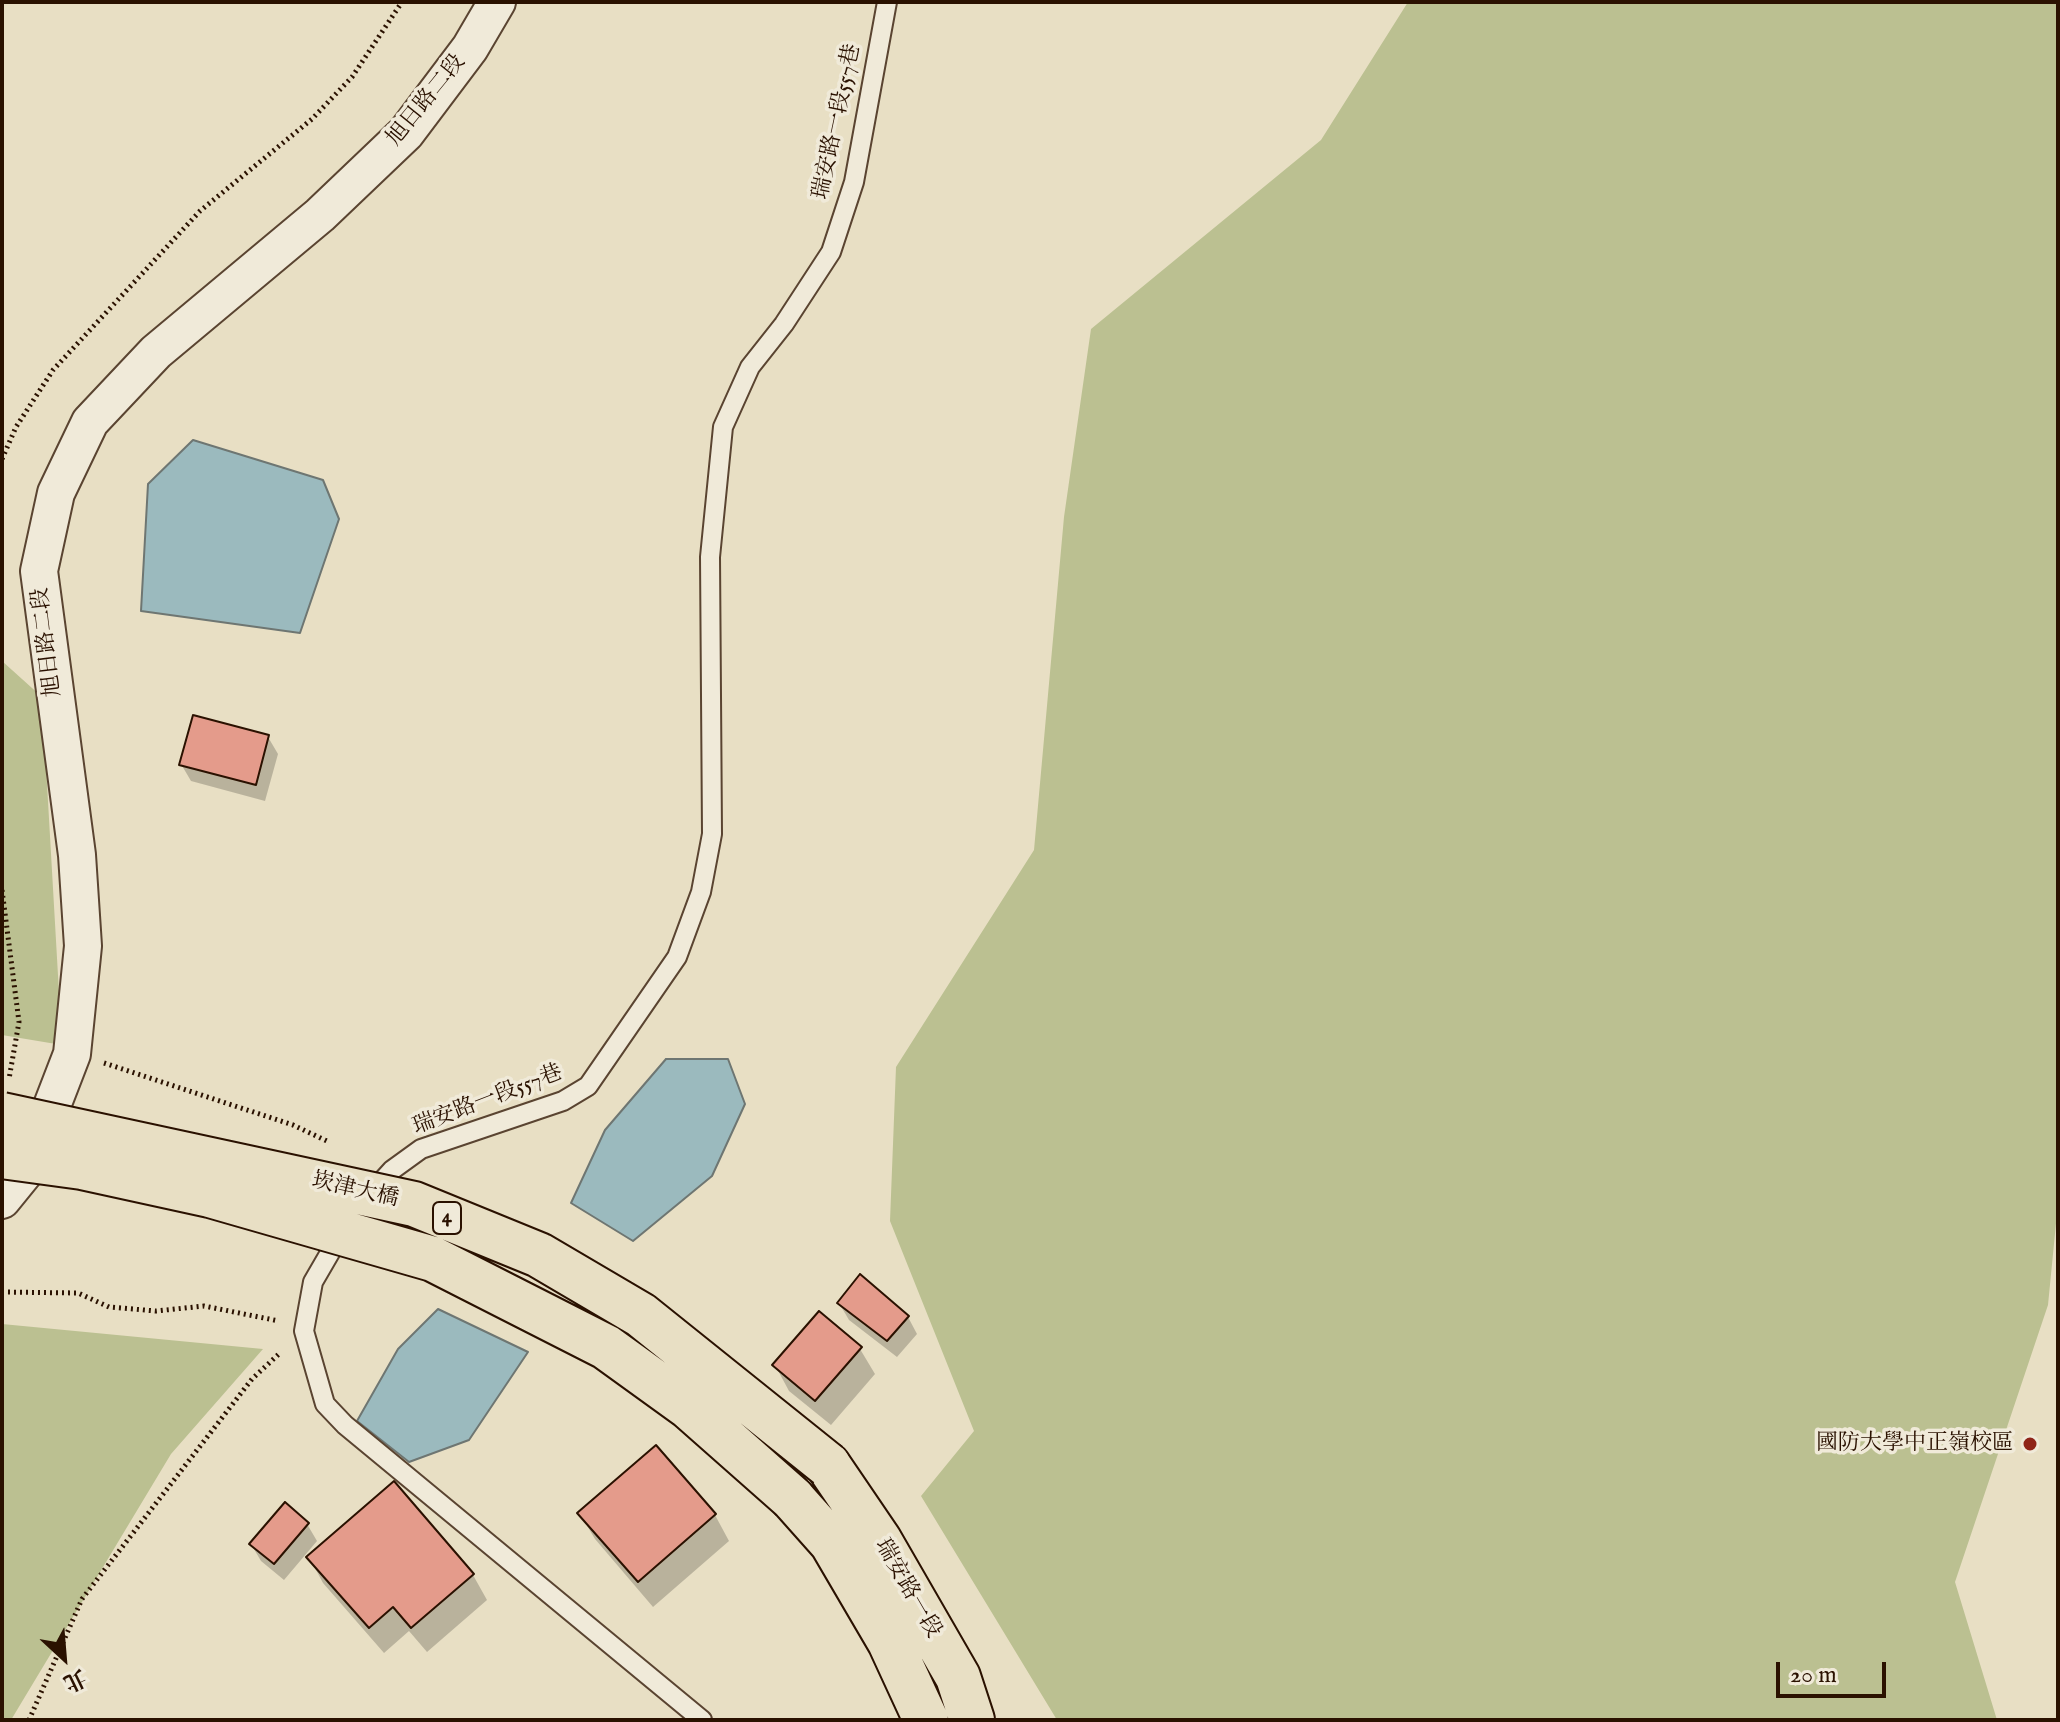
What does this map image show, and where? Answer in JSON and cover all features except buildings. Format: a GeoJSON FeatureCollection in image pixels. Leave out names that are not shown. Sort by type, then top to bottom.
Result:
{"type":"FeatureCollection","features":[{"type":"Feature","properties":{"kind":"main road","name":"崁津大橋"},"geometry":{"type":"LineString","coordinates":[[2,1115],[414,1204],[539,1255],[641,1315],[828,1465]]}},
{"type":"Feature","properties":{"kind":"main road","name":"崁津大橋"},"geometry":{"type":"LineString","coordinates":[[2,1156],[82,1167],[210,1195],[433,1259],[606,1347],[689,1407],[792,1498]]}},
{"type":"Feature","properties":{"kind":"main road","name":"瑞安路一段"},"geometry":{"type":"LineString","coordinates":[[828,1465],[879,1540],[958,1677],[972,1720]]}},
{"type":"Feature","properties":{"kind":"main road","name":"瑞安路一段"},"geometry":{"type":"LineString","coordinates":[[792,1498],[832,1543],[890,1642],[926,1720]]}},
{"type":"Feature","properties":{"kind":"street","name":"旭日路二段"},"geometry":{"type":"LineString","coordinates":[[2,1200],[28,1168],[72,1054],[83,946],[77,855],[39,571],[56,493],[90,422],[156,352],[320,215],[406,133],[470,48],[497,2]]}},
{"type":"Feature","properties":{"kind":"lane","name":"瑞安路一段557巷"},"geometry":{"type":"LineString","coordinates":[[702,1720],[345,1425],[325,1404],[304,1331],[313,1282],[354,1212],[392,1170],[421,1149],[563,1101],[588,1086],[677,957],[701,892],[712,834],[710,557],[723,427],[750,367],[784,324],[831,252],[854,182],[887,2]]}},
{"type":"Feature","properties":{"kind":"path"},"geometry":{"type":"LineString","coordinates":[[2,459],[16,427],[53,370],[200,211],[312,119],[342,88],[402,2]]}},
{"type":"Feature","properties":{"kind":"path"},"geometry":{"type":"LineString","coordinates":[[2,890],[19,1022],[9,1079],[2,1091]]}},
{"type":"Feature","properties":{"kind":"path"},"geometry":{"type":"LineString","coordinates":[[72,1054],[293,1125],[335,1145]]}},
{"type":"Feature","properties":{"kind":"path"},"geometry":{"type":"LineString","coordinates":[[2,1292],[78,1293],[109,1307],[156,1311],[204,1306],[266,1316],[304,1331],[252,1379],[82,1599],[29,1720]]}},
{"type":"Feature","properties":{"kind":"green space"},"geometry":{"type":"Polygon","coordinates":[[[1408,2],[2058,2],[2058,1203],[2048,1305],[1955,1582],[1997,1720],[1057,1720],[921,1496],[974,1431],[890,1221],[896,1067],[1034,850],[1064,517],[1091,329],[1321,140],[1408,2]]]}},
{"type":"Feature","properties":{"kind":"green space"},"geometry":{"type":"Polygon","coordinates":[[[2,661],[42,697],[62,1045],[2,1035],[2,661]]]}},
{"type":"Feature","properties":{"kind":"green space"},"geometry":{"type":"Polygon","coordinates":[[[2,1324],[263,1349],[171,1454],[11,1720],[2,1720],[2,1324]]]}},
{"type":"Feature","properties":{"kind":"water"},"geometry":{"type":"Polygon","coordinates":[[[193,440],[323,480],[339,519],[300,633],[141,611],[148,484],[193,440]]]}},
{"type":"Feature","properties":{"kind":"water"},"geometry":{"type":"Polygon","coordinates":[[[666,1059],[728,1059],[745,1104],[712,1176],[633,1241],[571,1203],[605,1130],[666,1059]]]}},
{"type":"Feature","properties":{"kind":"water"},"geometry":{"type":"Polygon","coordinates":[[[438,1309],[528,1352],[469,1440],[409,1462],[357,1421],[398,1349],[438,1309]]]}},
{"type":"Feature","properties":{"kind":"place","name":"國防大學中正嶺校區"},"geometry":{"type":"Point","coordinates":[2030,1444]}}]}
